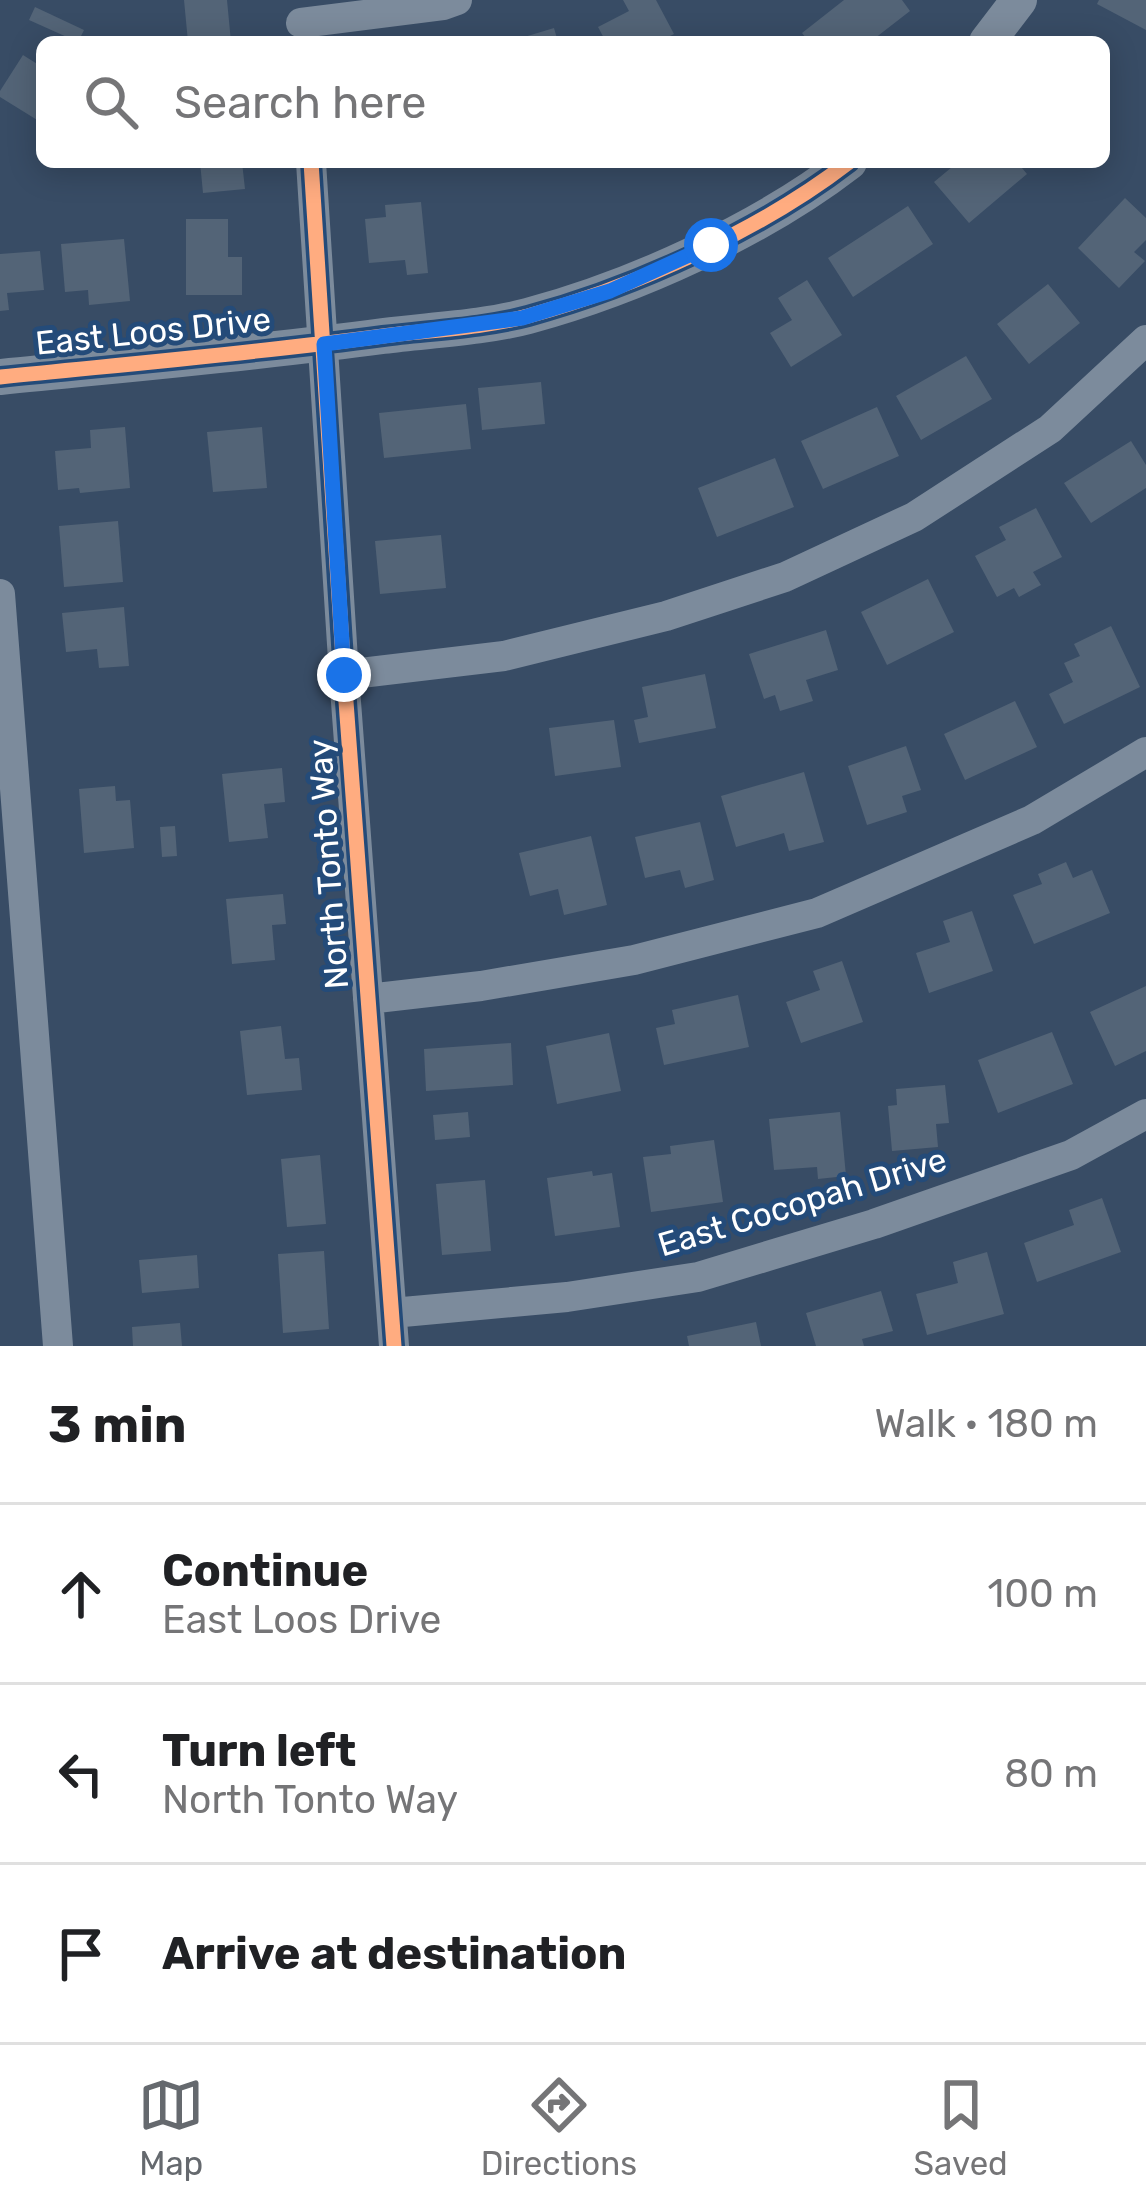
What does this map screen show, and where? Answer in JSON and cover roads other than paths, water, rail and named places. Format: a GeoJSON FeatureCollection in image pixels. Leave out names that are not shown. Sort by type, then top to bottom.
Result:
{"type":"FeatureCollection","features":[{"type":"Feature","properties":{"kind":"street"},"geometry":{"type":"LineString","coordinates":[[300,22],[457,0]]}},
{"type":"Feature","properties":{"kind":"street"},"geometry":{"type":"LineString","coordinates":[[991,36],[1019,0]]}},
{"type":"Feature","properties":{"kind":"street","name":"North Tonto Way"},"geometry":{"type":"LineString","coordinates":[[310,168],[394,1346]]}},
{"type":"Feature","properties":{"kind":"street","name":"East Loos Drive"},"geometry":{"type":"LineString","coordinates":[[0,377],[522,318],[610,291],[728,236],[841,168]]}},
{"type":"Feature","properties":{"kind":"street"},"geometry":{"type":"LineString","coordinates":[[344,675],[504,656],[666,616],[785,577],[914,518],[973,480],[1050,429],[1146,340]]}},
{"type":"Feature","properties":{"kind":"street"},"geometry":{"type":"LineString","coordinates":[[0,594],[7,770],[58,1346]]}},
{"type":"Feature","properties":{"kind":"street"},"geometry":{"type":"LineString","coordinates":[[368,999],[634,960],[817,913],[1032,820],[1146,752]]}},
{"type":"Feature","properties":{"kind":"street","name":"East Cocopah Drive"},"geometry":{"type":"LineString","coordinates":[[392,1313],[567,1298],[698,1277],[874,1224],[1071,1155],[1146,1114]]}}]}
